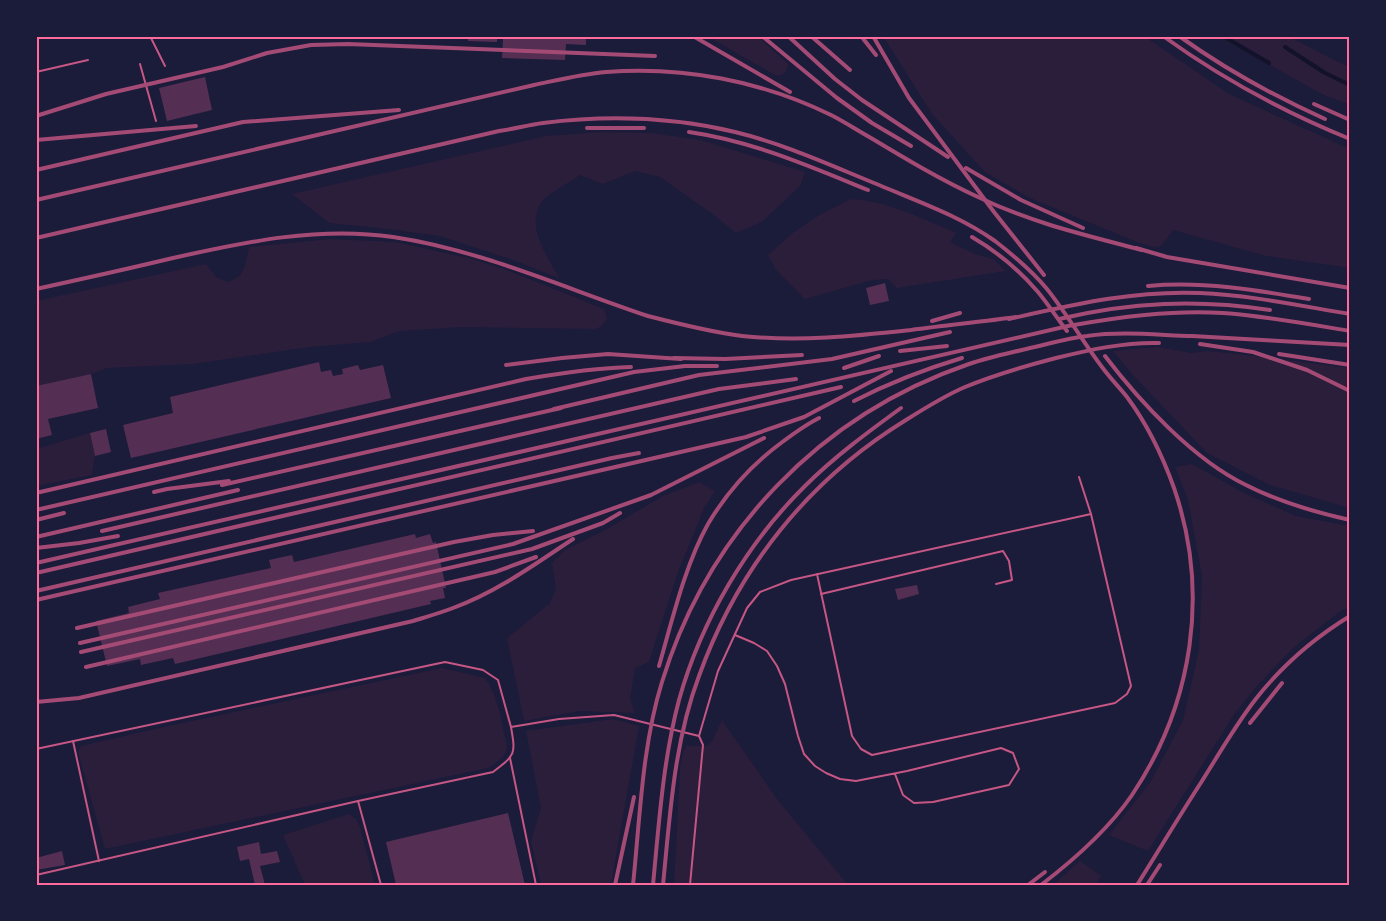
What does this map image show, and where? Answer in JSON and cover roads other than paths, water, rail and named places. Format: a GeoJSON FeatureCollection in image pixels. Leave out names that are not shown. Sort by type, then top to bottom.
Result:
{"type":"FeatureCollection","features":[{"type":"Feature","properties":{"kind":"lane"},"geometry":{"type":"LineString","coordinates":[[150,36],[165,66]]}},
{"type":"Feature","properties":{"kind":"lane"},"geometry":{"type":"LineString","coordinates":[[36,72],[88,60]]}},
{"type":"Feature","properties":{"kind":"lane"},"geometry":{"type":"LineString","coordinates":[[140,64],[156,121]]}},
{"type":"Feature","properties":{"kind":"lane"},"geometry":{"type":"LineString","coordinates":[[817,574],[852,736],[861,749],[872,755],[1115,703],[1127,694],[1131,686],[1091,514],[1078,477]]}},
{"type":"Feature","properties":{"kind":"lane"},"geometry":{"type":"LineString","coordinates":[[690,885],[703,745],[699,736],[718,671],[747,608],[760,592],[791,580],[1091,514]]}},
{"type":"Feature","properties":{"kind":"lane"},"geometry":{"type":"LineString","coordinates":[[821,594],[1003,551],[1009,561],[1012,580],[996,584]]}},
{"type":"Feature","properties":{"kind":"lane"},"geometry":{"type":"LineString","coordinates":[[735,635],[767,651],[777,666],[785,684],[804,754],[814,766],[826,773],[840,779],[856,781],[1001,748],[1013,753],[1019,769],[1009,785],[933,802],[914,803],[903,795],[894,774]]}},
{"type":"Feature","properties":{"kind":"lane"},"geometry":{"type":"LineString","coordinates":[[36,749],[445,662],[483,670],[498,680],[514,747],[510,758],[493,772],[36,875]]}},
{"type":"Feature","properties":{"kind":"lane"},"geometry":{"type":"LineString","coordinates":[[511,727],[559,719],[614,715],[699,736]]}},
{"type":"Feature","properties":{"kind":"lane"},"geometry":{"type":"LineString","coordinates":[[73,741],[99,861]]}},
{"type":"Feature","properties":{"kind":"lane"},"geometry":{"type":"LineString","coordinates":[[510,758],[536,885]]}},
{"type":"Feature","properties":{"kind":"lane"},"geometry":{"type":"LineString","coordinates":[[358,801],[381,885]]}},
{"type":"Feature","properties":{"kind":"waterway"},"geometry":{"type":"LineString","coordinates":[[1223,36],[1269,63]]}},
{"type":"Feature","properties":{"kind":"waterway"},"geometry":{"type":"LineString","coordinates":[[1285,47],[1325,73],[1350,85]]}},
{"type":"Feature","properties":{"kind":"railway"},"geometry":{"type":"LineString","coordinates":[[693,36],[790,92]]}},
{"type":"Feature","properties":{"kind":"railway"},"geometry":{"type":"LineString","coordinates":[[762,36],[837,98],[872,123],[911,146]]}},
{"type":"Feature","properties":{"kind":"railway"},"geometry":{"type":"LineString","coordinates":[[788,36],[862,100],[948,157]]}},
{"type":"Feature","properties":{"kind":"railway"},"geometry":{"type":"LineString","coordinates":[[811,36],[850,70]]}},
{"type":"Feature","properties":{"kind":"railway"},"geometry":{"type":"LineString","coordinates":[[861,36],[876,55]]}},
{"type":"Feature","properties":{"kind":"railway"},"geometry":{"type":"LineString","coordinates":[[873,36],[909,98],[1044,275]]}},
{"type":"Feature","properties":{"kind":"railway"},"geometry":{"type":"LineString","coordinates":[[1163,36],[1207,66],[1254,93],[1350,139]]}},
{"type":"Feature","properties":{"kind":"railway"},"geometry":{"type":"LineString","coordinates":[[1179,36],[1250,81],[1325,119]]}},
{"type":"Feature","properties":{"kind":"railway"},"geometry":{"type":"LineString","coordinates":[[36,116],[106,94],[223,67],[267,53],[311,45],[348,44],[655,56]]}},
{"type":"Feature","properties":{"kind":"railway"},"geometry":{"type":"LineString","coordinates":[[36,200],[561,79],[606,72],[664,71],[722,78],[805,103],[836,118],[937,176],[998,206],[1059,228],[1142,250]]}},
{"type":"Feature","properties":{"kind":"railway"},"geometry":{"type":"LineString","coordinates":[[1314,104],[1350,120]]}},
{"type":"Feature","properties":{"kind":"railway"},"geometry":{"type":"LineString","coordinates":[[36,170],[243,122],[399,110]]}},
{"type":"Feature","properties":{"kind":"railway"},"geometry":{"type":"LineString","coordinates":[[36,238],[499,131],[567,120],[615,118],[687,123],[754,137],[808,156],[924,204],[982,232],[1015,258],[1047,289],[1148,429],[1174,488],[1185,527],[1191,567],[1193,607],[1182,685],[1153,760],[1123,808],[1102,832],[1041,885]]}},
{"type":"Feature","properties":{"kind":"railway"},"geometry":{"type":"LineString","coordinates":[[36,140],[196,126]]}},
{"type":"Feature","properties":{"kind":"railway"},"geometry":{"type":"LineString","coordinates":[[587,128],[644,128]]}},
{"type":"Feature","properties":{"kind":"railway"},"geometry":{"type":"LineString","coordinates":[[689,132],[758,148],[868,190]]}},
{"type":"Feature","properties":{"kind":"railway"},"geometry":{"type":"LineString","coordinates":[[966,168],[1021,200],[1083,228]]}},
{"type":"Feature","properties":{"kind":"railway"},"geometry":{"type":"LineString","coordinates":[[36,289],[255,241],[338,233],[393,237],[458,251],[490,260],[648,316],[742,336],[763,338],[848,336],[1016,317]]}},
{"type":"Feature","properties":{"kind":"railway"},"geometry":{"type":"LineString","coordinates":[[972,237],[999,255],[1023,277],[1042,297],[1067,331]]}},
{"type":"Feature","properties":{"kind":"railway"},"geometry":{"type":"LineString","coordinates":[[1136,248],[1167,257],[1350,288]]}},
{"type":"Feature","properties":{"kind":"railway"},"geometry":{"type":"LineString","coordinates":[[1148,286],[1209,286],[1309,299]]}},
{"type":"Feature","properties":{"kind":"railway"},"geometry":{"type":"LineString","coordinates":[[1009,319],[1128,296],[1176,293],[1238,296],[1350,314]]}},
{"type":"Feature","properties":{"kind":"railway"},"geometry":{"type":"LineString","coordinates":[[1059,319],[1112,309],[1164,304],[1216,304],[1270,310]]}},
{"type":"Feature","properties":{"kind":"railway"},"geometry":{"type":"LineString","coordinates":[[36,563],[1068,326],[1145,315],[1203,312],[1286,320],[1350,331]]}},
{"type":"Feature","properties":{"kind":"railway"},"geometry":{"type":"LineString","coordinates":[[932,321],[960,313]]}},
{"type":"Feature","properties":{"kind":"railway"},"geometry":{"type":"LineString","coordinates":[[554,409],[699,375],[832,359],[950,332]]}},
{"type":"Feature","properties":{"kind":"railway"},"geometry":{"type":"LineString","coordinates":[[633,885],[650,731],[662,682],[682,627],[708,576],[740,529],[777,486],[819,447],[865,414],[915,386],[969,364],[1073,338],[1139,334],[1350,345]]}},
{"type":"Feature","properties":{"kind":"railway"},"geometry":{"type":"LineString","coordinates":[[663,885],[678,753],[699,676],[715,636],[756,563],[780,530],[808,499],[838,470],[871,444],[927,407],[965,387],[1021,368],[1081,352],[1120,345],[1159,343]]}},
{"type":"Feature","properties":{"kind":"railway"},"geometry":{"type":"LineString","coordinates":[[1200,344],[1253,352],[1307,370],[1350,391]]}},
{"type":"Feature","properties":{"kind":"railway"},"geometry":{"type":"LineString","coordinates":[[900,351],[947,346]]}},
{"type":"Feature","properties":{"kind":"railway"},"geometry":{"type":"LineString","coordinates":[[506,365],[608,354],[681,359]]}},
{"type":"Feature","properties":{"kind":"railway"},"geometry":{"type":"LineString","coordinates":[[1279,354],[1350,365]]}},
{"type":"Feature","properties":{"kind":"railway"},"geometry":{"type":"LineString","coordinates":[[674,358],[725,359],[802,355]]}},
{"type":"Feature","properties":{"kind":"railway"},"geometry":{"type":"LineString","coordinates":[[844,368],[879,356]]}},
{"type":"Feature","properties":{"kind":"railway"},"geometry":{"type":"LineString","coordinates":[[1105,356],[1134,392],[1169,428],[1207,461],[1226,474],[1258,491],[1284,501],[1350,520]]}},
{"type":"Feature","properties":{"kind":"railway"},"geometry":{"type":"LineString","coordinates":[[854,401],[907,377],[962,358]]}},
{"type":"Feature","properties":{"kind":"railway"},"geometry":{"type":"LineString","coordinates":[[36,510],[634,372],[685,366],[717,366]]}},
{"type":"Feature","properties":{"kind":"railway"},"geometry":{"type":"LineString","coordinates":[[36,493],[526,379],[604,368],[631,367]]}},
{"type":"Feature","properties":{"kind":"railway"},"geometry":{"type":"LineString","coordinates":[[36,600],[746,437],[804,417],[891,371]]}},
{"type":"Feature","properties":{"kind":"railway"},"geometry":{"type":"LineString","coordinates":[[102,531],[719,389],[796,379]]}},
{"type":"Feature","properties":{"kind":"railway"},"geometry":{"type":"LineString","coordinates":[[36,573],[841,387]]}},
{"type":"Feature","properties":{"kind":"railway"},"geometry":{"type":"LineString","coordinates":[[222,485],[561,408]]}},
{"type":"Feature","properties":{"kind":"railway"},"geometry":{"type":"LineString","coordinates":[[653,885],[662,792],[679,700],[688,670],[713,613],[745,558],[784,508],[828,465],[901,408]]}},
{"type":"Feature","properties":{"kind":"railway"},"geometry":{"type":"LineString","coordinates":[[659,666],[692,557],[715,512],[740,480],[760,460],[819,418]]}},
{"type":"Feature","properties":{"kind":"railway"},"geometry":{"type":"LineString","coordinates":[[80,643],[513,544],[651,495],[764,438]]}},
{"type":"Feature","properties":{"kind":"railway"},"geometry":{"type":"LineString","coordinates":[[36,591],[639,453]]}},
{"type":"Feature","properties":{"kind":"railway"},"geometry":{"type":"LineString","coordinates":[[154,492],[229,481]]}},
{"type":"Feature","properties":{"kind":"railway"},"geometry":{"type":"LineString","coordinates":[[36,537],[238,490]]}},
{"type":"Feature","properties":{"kind":"railway"},"geometry":{"type":"LineString","coordinates":[[36,520],[64,513]]}},
{"type":"Feature","properties":{"kind":"railway"},"geometry":{"type":"LineString","coordinates":[[81,652],[532,549],[603,523],[620,513]]}},
{"type":"Feature","properties":{"kind":"railway"},"geometry":{"type":"LineString","coordinates":[[77,628],[454,542],[533,531]]}},
{"type":"Feature","properties":{"kind":"railway"},"geometry":{"type":"LineString","coordinates":[[36,548],[118,536]]}},
{"type":"Feature","properties":{"kind":"railway"},"geometry":{"type":"LineString","coordinates":[[36,702],[79,698],[413,621],[453,608],[485,594],[573,539]]}},
{"type":"Feature","properties":{"kind":"railway"},"geometry":{"type":"LineString","coordinates":[[86,667],[495,572],[536,557]]}},
{"type":"Feature","properties":{"kind":"railway"},"geometry":{"type":"LineString","coordinates":[[1137,885],[1227,740],[1255,700],[1298,654],[1350,616]]}},
{"type":"Feature","properties":{"kind":"railway"},"geometry":{"type":"LineString","coordinates":[[1250,723],[1282,683]]}},
{"type":"Feature","properties":{"kind":"railway"},"geometry":{"type":"LineString","coordinates":[[615,885],[634,797]]}},
{"type":"Feature","properties":{"kind":"railway"},"geometry":{"type":"LineString","coordinates":[[1147,885],[1160,865]]}},
{"type":"Feature","properties":{"kind":"railway"},"geometry":{"type":"LineString","coordinates":[[1028,885],[1045,872]]}}]}
